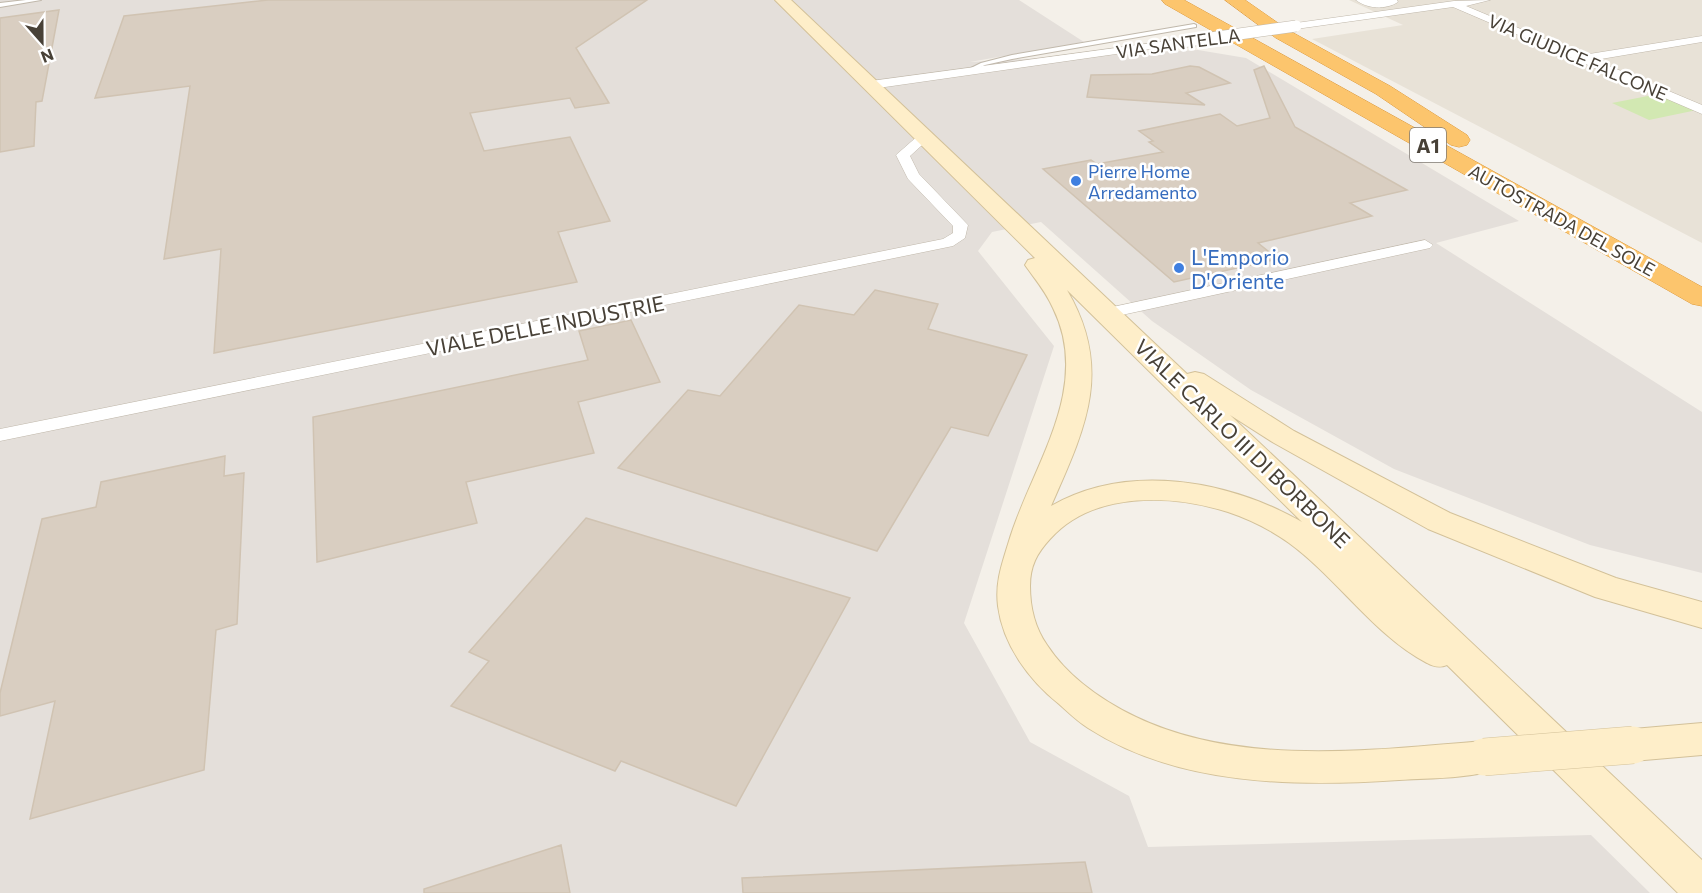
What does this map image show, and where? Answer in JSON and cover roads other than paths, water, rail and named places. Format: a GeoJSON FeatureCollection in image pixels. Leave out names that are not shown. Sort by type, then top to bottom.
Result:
{"type":"FeatureCollection","features":[{"type":"Feature","properties":{"kind":"highway","name":"AUTOSTRADA DEL SOLE"},"geometry":{"type":"LineString","coordinates":[[1171,0],[1702,298]]}},
{"type":"Feature","properties":{"kind":"highway","name":"AUTOSTRADA DEL SOLE"},"geometry":{"type":"LineString","coordinates":[[1207,0],[1240,22],[1702,275]]}},
{"type":"Feature","properties":{"kind":"highway"},"geometry":{"type":"LineString","coordinates":[[1234,0],[1281,34],[1383,90],[1468,146]]}},
{"type":"Feature","properties":{"kind":"street","name":"VIALE CARLO III DI BORBONE"},"geometry":{"type":"LineString","coordinates":[[782,0],[1702,888]]}},
{"type":"Feature","properties":{"kind":"street"},"geometry":{"type":"LineString","coordinates":[[1361,0],[1372,4],[1411,0]]}},
{"type":"Feature","properties":{"kind":"street","name":"VIA SANTELLA"},"geometry":{"type":"LineString","coordinates":[[871,85],[1485,0]]}},
{"type":"Feature","properties":{"kind":"street","name":"VIA GIUDICE FALCONE"},"geometry":{"type":"LineString","coordinates":[[1460,2],[1581,59],[1702,110]]}},
{"type":"Feature","properties":{"kind":"street"},"geometry":{"type":"LineString","coordinates":[[1581,59],[1702,39]]}},
{"type":"Feature","properties":{"kind":"street","name":"VIALE DELLE INDUSTRIE"},"geometry":{"type":"LineString","coordinates":[[0,435],[948,243],[960,235],[961,225],[913,176],[903,155],[925,137]]}},
{"type":"Feature","properties":{"kind":"street"},"geometry":{"type":"LineString","coordinates":[[991,200],[1004,229],[1060,294],[1074,334],[1080,368],[1079,392],[1073,413],[1058,458],[1032,513],[1014,574],[1012,599],[1027,645],[1043,668],[1066,692],[1108,722],[1166,748],[1196,755],[1266,765],[1370,766],[1702,739]]}},
{"type":"Feature","properties":{"kind":"street"},"geometry":{"type":"LineString","coordinates":[[1112,317],[1425,245]]}},
{"type":"Feature","properties":{"kind":"street"},"geometry":{"type":"LineString","coordinates":[[1112,317],[1185,373],[1284,437],[1439,521],[1608,588],[1702,615]]}},
{"type":"Feature","properties":{"kind":"street"},"geometry":{"type":"LineString","coordinates":[[1023,548],[1051,520],[1077,506],[1101,498],[1126,492],[1152,490],[1210,495],[1257,512],[1297,533],[1405,629],[1440,654],[1489,682]]}},
{"type":"Feature","properties":{"kind":"lane"},"geometry":{"type":"LineString","coordinates":[[0,5],[38,0]]}},
{"type":"Feature","properties":{"kind":"lane"},"geometry":{"type":"LineString","coordinates":[[966,72],[983,64],[1012,57],[1194,26]]}},
{"type":"Feature","properties":{"kind":"place","name":"Pierre Home Arredamento"},"geometry":{"type":"Point","coordinates":[1076,181]}},
{"type":"Feature","properties":{"kind":"place","name":"L'Emporio D'Oriente"},"geometry":{"type":"Point","coordinates":[1179,268]}}]}
